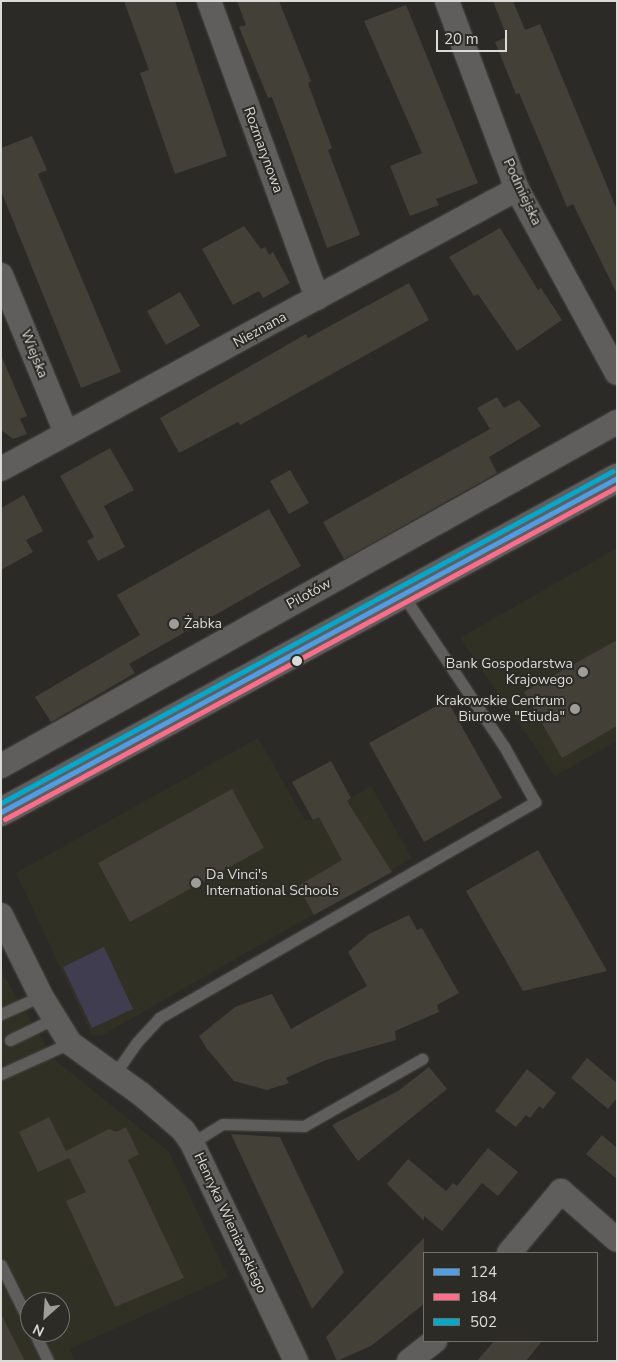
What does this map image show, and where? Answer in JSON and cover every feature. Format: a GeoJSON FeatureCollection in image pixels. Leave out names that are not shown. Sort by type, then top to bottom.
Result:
{"type":"FeatureCollection","features":[{"type":"Feature","properties":{"kind":"street","name":"Rozmarynowa"},"geometry":{"type":"LineString","coordinates":[[209,1],[317,298]]}},
{"type":"Feature","properties":{"kind":"street","name":"Podmiejska"},"geometry":{"type":"LineString","coordinates":[[447,1],[517,189],[617,373]]}},
{"type":"Feature","properties":{"kind":"street","name":"Nieznana"},"geometry":{"type":"LineString","coordinates":[[1,469],[517,189]]}},
{"type":"Feature","properties":{"kind":"street","name":"Wiejska"},"geometry":{"type":"LineString","coordinates":[[1,275],[66,434]]}},
{"type":"Feature","properties":{"kind":"street","name":"Pilotów"},"geometry":{"type":"LineString","coordinates":[[1,766],[617,422]]}},
{"type":"Feature","properties":{"kind":"street"},"geometry":{"type":"LineString","coordinates":[[1,812],[617,478]]}},
{"type":"Feature","properties":{"kind":"street","name":"Henryka Wieniawskiego"},"geometry":{"type":"LineString","coordinates":[[1,915],[53,1019],[70,1043],[183,1130],[192,1143],[296,1361]]}},
{"type":"Feature","properties":{"kind":"street"},"geometry":{"type":"LineString","coordinates":[[510,1252],[561,1191],[617,1240]]}},
{"type":"Feature","properties":{"kind":"street"},"geometry":{"type":"LineString","coordinates":[[409,1361],[434,1342]]}},
{"type":"Feature","properties":{"kind":"lane"},"geometry":{"type":"LineString","coordinates":[[114,1075],[137,1042],[159,1018],[535,802],[500,741],[403,595]]}},
{"type":"Feature","properties":{"kind":"lane"},"geometry":{"type":"LineString","coordinates":[[1,1014],[41,996]]}},
{"type":"Feature","properties":{"kind":"lane"},"geometry":{"type":"LineString","coordinates":[[10,1040],[53,1019]]}},
{"type":"Feature","properties":{"kind":"lane"},"geometry":{"type":"LineString","coordinates":[[1,1074],[70,1043]]}},
{"type":"Feature","properties":{"kind":"lane"},"geometry":{"type":"LineString","coordinates":[[192,1143],[222,1124],[304,1126],[422,1059]]}},
{"type":"Feature","properties":{"kind":"lane"},"geometry":{"type":"LineString","coordinates":[[1,1265],[20,1304]]}},
{"type":"Feature","properties":{"kind":"lane"},"geometry":{"type":"LineString","coordinates":[[39,1342],[48,1361]]}},
{"type":"Feature","properties":{"kind":"shaded area"},"geometry":{"type":"Polygon","coordinates":[[[617,548],[617,741],[555,776],[460,638],[617,548]]]}},
{"type":"Feature","properties":{"kind":"shaded area","name":"Da Vinci's International Schools"},"geometry":{"type":"Polygon","coordinates":[[[258,738],[305,820],[313,820],[371,786],[412,858],[101,1036],[92,1035],[16,873],[258,738]]]}},
{"type":"Feature","properties":{"kind":"shaded area"},"geometry":{"type":"Polygon","coordinates":[[[104,947],[133,1009],[92,1028],[63,967],[104,947]]]}},
{"type":"Feature","properties":{"kind":"shaded area"},"geometry":{"type":"Polygon","coordinates":[[[1,971],[55,1060],[169,1152],[228,1277],[70,1349],[75,1361],[1,1361],[1,971]]]}},
{"type":"Feature","properties":{"kind":"building"},"geometry":{"type":"Polygon","coordinates":[[[124,1],[175,1],[227,156],[175,174],[140,73],[149,70],[124,1]]]}},
{"type":"Feature","properties":{"kind":"building"},"geometry":{"type":"Polygon","coordinates":[[[237,1],[279,1],[311,81],[308,83],[332,148],[328,150],[360,235],[327,248],[272,97],[268,98],[239,27],[246,25],[237,1]]]}},
{"type":"Feature","properties":{"kind":"building"},"geometry":{"type":"Polygon","coordinates":[[[493,1],[513,1],[525,30],[540,24],[617,210],[617,294],[573,204],[567,207],[519,93],[516,94],[495,42],[507,37],[493,1]]]}},
{"type":"Feature","properties":{"kind":"building"},"geometry":{"type":"Polygon","coordinates":[[[406,5],[478,183],[436,199],[439,205],[410,216],[390,166],[422,153],[364,21],[406,5]]]}},
{"type":"Feature","properties":{"kind":"building"},"geometry":{"type":"Polygon","coordinates":[[[32,136],[47,170],[38,174],[121,372],[81,388],[1,191],[1,148],[32,136]]]}},
{"type":"Feature","properties":{"kind":"building"},"geometry":{"type":"Polygon","coordinates":[[[244,226],[261,249],[265,247],[269,255],[273,252],[290,283],[263,298],[259,291],[233,305],[202,249],[244,226]]]}},
{"type":"Feature","properties":{"kind":"building"},"geometry":{"type":"Polygon","coordinates":[[[500,228],[538,290],[541,288],[562,320],[517,351],[478,294],[474,296],[449,257],[500,228]]]}},
{"type":"Feature","properties":{"kind":"building"},"geometry":{"type":"Polygon","coordinates":[[[409,283],[429,320],[240,425],[238,422],[179,453],[160,418],[306,334],[308,338],[409,283]]]}},
{"type":"Feature","properties":{"kind":"building"},"geometry":{"type":"Polygon","coordinates":[[[180,292],[200,326],[166,345],[147,311],[180,292]]]}},
{"type":"Feature","properties":{"kind":"building"},"geometry":{"type":"Polygon","coordinates":[[[1,355],[27,416],[20,419],[27,434],[13,439],[1,430],[1,355]]]}},
{"type":"Feature","properties":{"kind":"building"},"geometry":{"type":"Polygon","coordinates":[[[497,397],[504,408],[519,400],[541,426],[489,457],[497,473],[344,559],[323,522],[490,429],[477,408],[497,397]]]}},
{"type":"Feature","properties":{"kind":"building"},"geometry":{"type":"Polygon","coordinates":[[[110,448],[134,490],[104,506],[125,547],[98,561],[87,541],[94,537],[60,476],[110,448]]]}},
{"type":"Feature","properties":{"kind":"building"},"geometry":{"type":"Polygon","coordinates":[[[290,470],[309,503],[289,514],[270,481],[290,470]]]}},
{"type":"Feature","properties":{"kind":"building"},"geometry":{"type":"Polygon","coordinates":[[[24,495],[43,531],[26,540],[33,552],[1,570],[1,508],[24,495]]]}},
{"type":"Feature","properties":{"kind":"building"},"geometry":{"type":"Polygon","coordinates":[[[269,509],[301,566],[129,664],[135,673],[51,722],[35,697],[140,635],[117,595],[269,509]]]}},
{"type":"Feature","properties":{"kind":"building","name":"Krakowskie Centrum Biurowe \"Etiuda\""},"geometry":{"type":"Polygon","coordinates":[[[617,640],[617,726],[562,758],[524,692],[617,640]]]}},
{"type":"Feature","properties":{"kind":"building"},"geometry":{"type":"Polygon","coordinates":[[[447,700],[502,798],[424,842],[369,743],[447,700]]]}},
{"type":"Feature","properties":{"kind":"building"},"geometry":{"type":"Polygon","coordinates":[[[331,761],[351,798],[347,801],[392,872],[314,915],[298,886],[342,860],[319,817],[313,820],[292,782],[331,761]]]}},
{"type":"Feature","properties":{"kind":"building"},"geometry":{"type":"Polygon","coordinates":[[[232,789],[264,848],[130,922],[98,863],[232,789]]]}},
{"type":"Feature","properties":{"kind":"building"},"geometry":{"type":"Polygon","coordinates":[[[538,850],[607,971],[523,991],[466,891],[538,850]]]}},
{"type":"Feature","properties":{"kind":"building"},"geometry":{"type":"Polygon","coordinates":[[[409,915],[417,930],[422,928],[459,993],[437,1005],[439,1012],[395,1031],[396,1040],[326,1060],[286,1078],[289,1083],[267,1090],[234,1081],[207,1049],[199,1036],[235,1007],[272,994],[291,1029],[367,986],[348,952],[369,934],[409,915]]]}},
{"type":"Feature","properties":{"kind":"building"},"geometry":{"type":"Polygon","coordinates":[[[587,1058],[617,1083],[617,1098],[608,1109],[571,1078],[587,1058]]]}},
{"type":"Feature","properties":{"kind":"building"},"geometry":{"type":"Polygon","coordinates":[[[429,1067],[447,1089],[358,1161],[332,1125],[398,1091],[429,1067]]]}},
{"type":"Feature","properties":{"kind":"building"},"geometry":{"type":"Polygon","coordinates":[[[527,1069],[556,1093],[543,1109],[539,1106],[530,1118],[526,1115],[516,1127],[495,1111],[527,1069]]]}},
{"type":"Feature","properties":{"kind":"building"},"geometry":{"type":"Polygon","coordinates":[[[49,1117],[66,1151],[109,1129],[116,1132],[126,1127],[139,1154],[128,1160],[184,1278],[115,1307],[66,1201],[86,1192],[69,1158],[38,1172],[19,1132],[49,1117]]]}},
{"type":"Feature","properties":{"kind":"building"},"geometry":{"type":"Polygon","coordinates":[[[231,1134],[280,1137],[344,1272],[312,1309],[231,1134]]]}},
{"type":"Feature","properties":{"kind":"building"},"geometry":{"type":"Polygon","coordinates":[[[602,1135],[617,1148],[617,1179],[586,1154],[602,1135]]]}},
{"type":"Feature","properties":{"kind":"building"},"geometry":{"type":"Polygon","coordinates":[[[488,1148],[518,1172],[498,1196],[482,1183],[442,1231],[424,1216],[424,1221],[387,1184],[408,1159],[446,1191],[453,1183],[457,1186],[488,1148]]]}},
{"type":"Feature","properties":{"kind":"building"},"geometry":{"type":"Polygon","coordinates":[[[424,1238],[423,1305],[371,1346],[337,1361],[326,1337],[424,1238]]]}},
{"type":"Feature","properties":{"kind":"building"},"geometry":{"type":"Polygon","coordinates":[[[1,1314],[25,1361],[1,1361],[1,1314]]]}},
{"type":"Feature","properties":{"kind":"building"},"geometry":{"type":"Polygon","coordinates":[[[493,1342],[541,1342],[526,1361],[477,1361],[493,1342]]]}},
{"type":"Feature","properties":{"kind":"transit line","name":"502"},"geometry":{"type":"LineString","coordinates":[[1,803],[613,471]]}},
{"type":"Feature","properties":{"kind":"transit line","name":"124"},"geometry":{"type":"LineString","coordinates":[[1,812],[617,478]]}},
{"type":"Feature","properties":{"kind":"transit line","name":"184"},"geometry":{"type":"LineString","coordinates":[[5,819],[617,487]]}},
{"type":"Feature","properties":{"kind":"place","name":"Żabka"},"geometry":{"type":"Point","coordinates":[174,624]}},
{"type":"Feature","properties":{"kind":"place","name":"Bank Gospodarstwa Krajowego"},"geometry":{"type":"Point","coordinates":[583,672]}},
{"type":"Feature","properties":{"kind":"place","name":"Krakowskie Centrum Biurowe \"Etiuda\""},"geometry":{"type":"Point","coordinates":[575,709]}},
{"type":"Feature","properties":{"kind":"place","name":"Da Vinci's International Schools"},"geometry":{"type":"Point","coordinates":[196,883]}}]}
